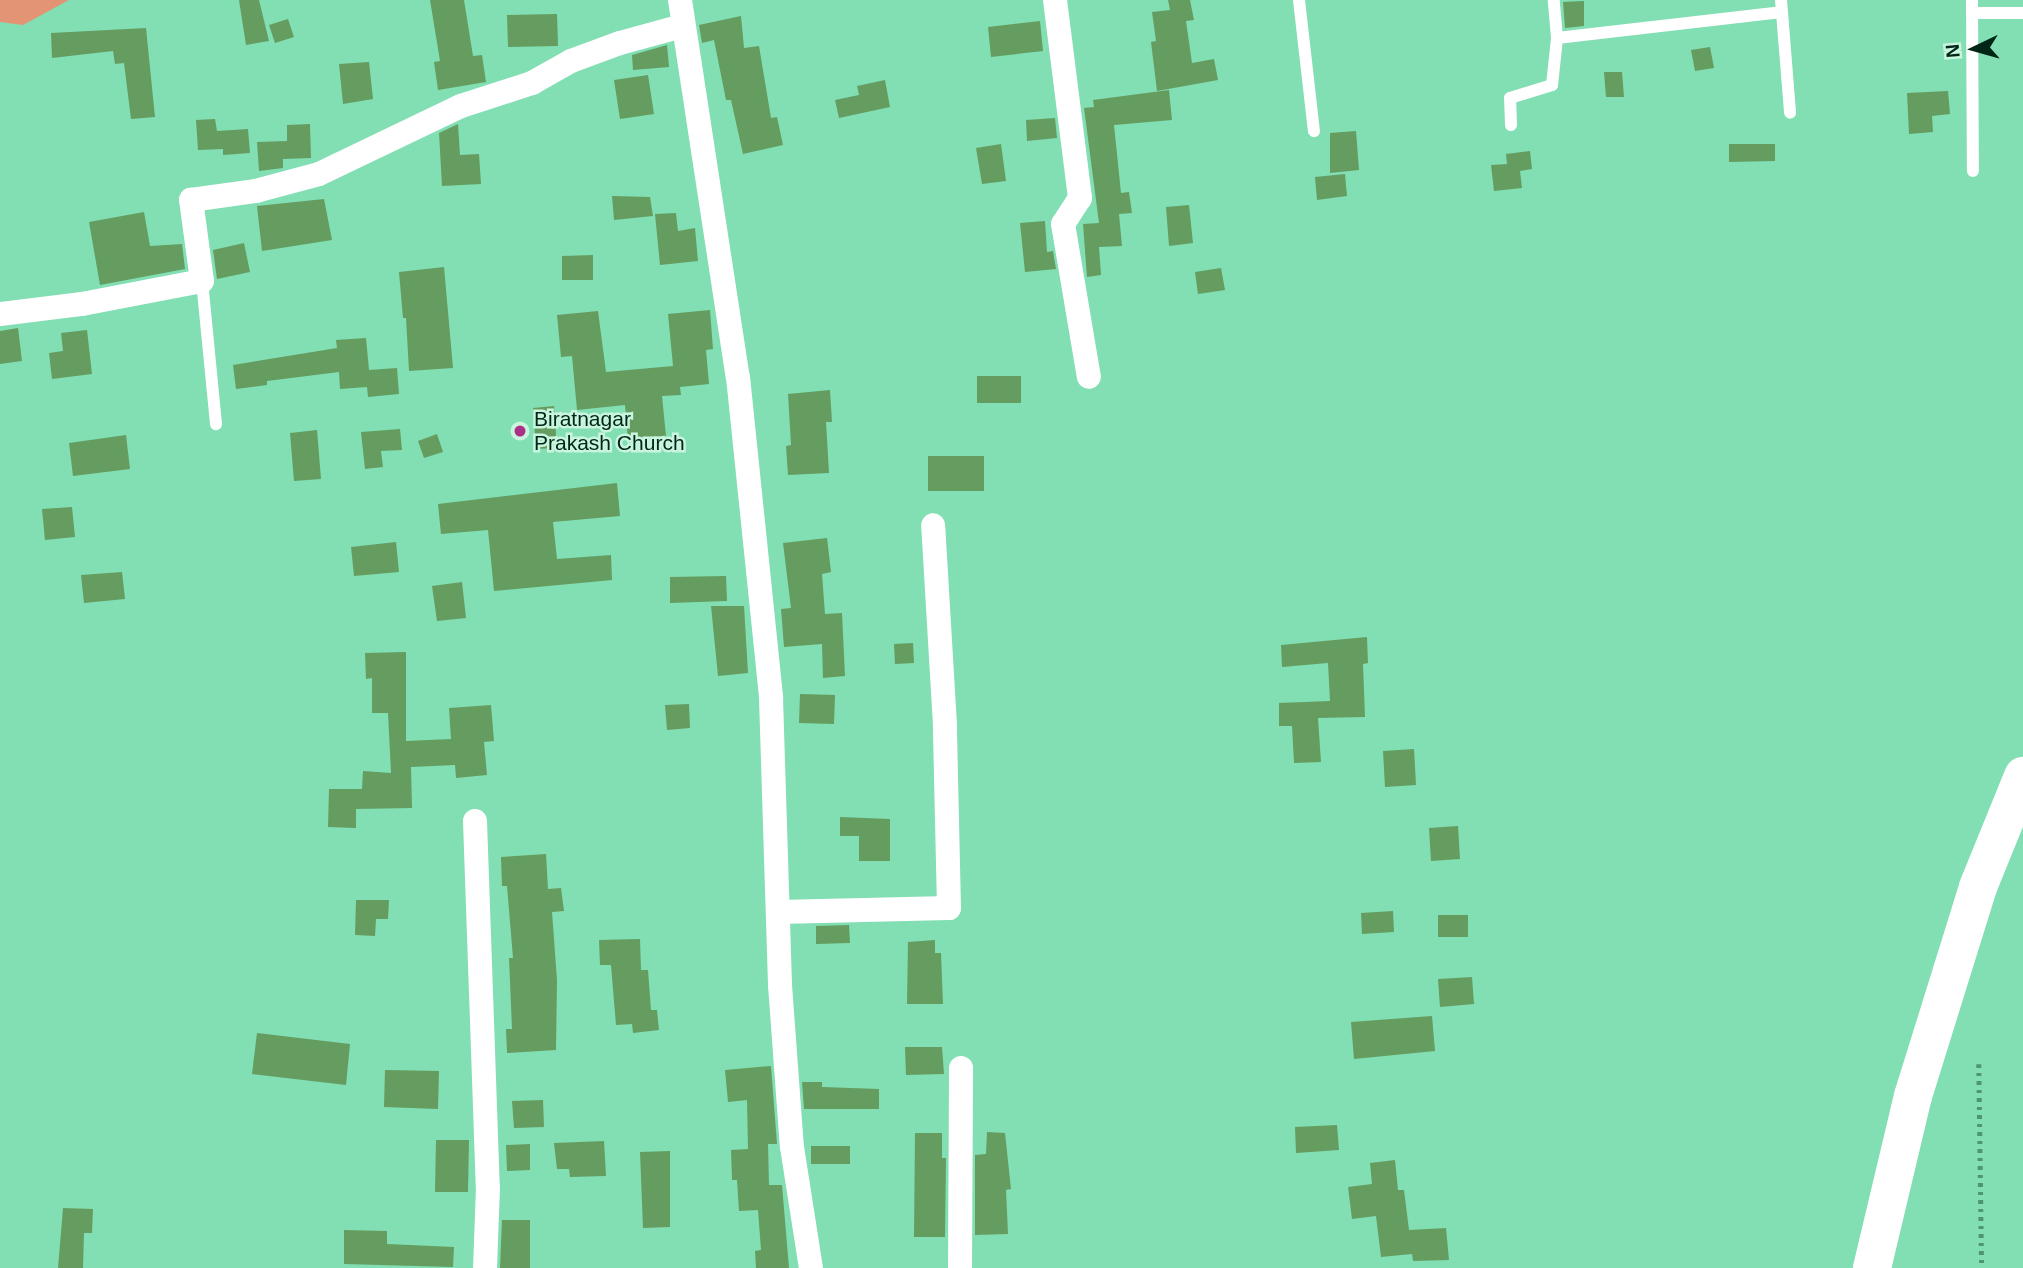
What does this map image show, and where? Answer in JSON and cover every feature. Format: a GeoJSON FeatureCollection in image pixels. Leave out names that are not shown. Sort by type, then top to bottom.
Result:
{"type":"FeatureCollection","features":[{"type":"Feature","properties":{"kind":"main road"},"geometry":{"type":"LineString","coordinates":[[1872,1268],[1913,1096],[1979,887],[2023,776]]}},
{"type":"Feature","properties":{"kind":"street"},"geometry":{"type":"LineString","coordinates":[[1055,0],[1080,198],[1063,224],[1089,377]]}},
{"type":"Feature","properties":{"kind":"street"},"geometry":{"type":"LineString","coordinates":[[0,314],[82,304],[202,281],[191,200],[256,191],[319,174],[461,106],[532,83],[571,61],[620,43],[684,7],[738,377],[771,698],[778,912],[792,1147],[811,1268]]}},
{"type":"Feature","properties":{"kind":"street"},"geometry":{"type":"LineString","coordinates":[[778,912],[949,908],[945,725],[933,525]]}},
{"type":"Feature","properties":{"kind":"street"},"geometry":{"type":"LineString","coordinates":[[475,821],[488,1187],[485,1268]]}},
{"type":"Feature","properties":{"kind":"street"},"geometry":{"type":"LineString","coordinates":[[960,1268],[961,1068]]}},
{"type":"Feature","properties":{"kind":"lane"},"geometry":{"type":"LineString","coordinates":[[1299,0],[1314,131]]}},
{"type":"Feature","properties":{"kind":"lane"},"geometry":{"type":"LineString","coordinates":[[1511,125],[1510,98],[1552,85],[1557,38],[1554,0]]}},
{"type":"Feature","properties":{"kind":"lane"},"geometry":{"type":"LineString","coordinates":[[1557,38],[1781,6],[1790,113]]}},
{"type":"Feature","properties":{"kind":"lane"},"geometry":{"type":"LineString","coordinates":[[1973,171],[1972,7],[2023,13]]}},
{"type":"Feature","properties":{"kind":"lane"},"geometry":{"type":"LineString","coordinates":[[202,281],[216,424]]}},
{"type":"Feature","properties":{"kind":"path"},"geometry":{"type":"LineString","coordinates":[[1979,1064],[1982,1268]]}},
{"type":"Feature","properties":{"kind":"shaded area"},"geometry":{"type":"Polygon","coordinates":[[[0,0],[69,0],[23,25],[0,22],[0,0]]]}},
{"type":"Feature","properties":{"kind":"building"},"geometry":{"type":"Polygon","coordinates":[[[239,0],[259,0],[269,41],[246,45],[239,0]]]}},
{"type":"Feature","properties":{"kind":"building"},"geometry":{"type":"Polygon","coordinates":[[[430,0],[464,0],[473,56],[482,55],[486,82],[438,90],[434,62],[440,61],[430,0]]]}},
{"type":"Feature","properties":{"kind":"building"},"geometry":{"type":"Polygon","coordinates":[[[1168,0],[1190,0],[1194,20],[1186,21],[1192,63],[1214,59],[1218,80],[1157,91],[1151,42],[1156,41],[1152,12],[1170,10],[1168,0]]]}},
{"type":"Feature","properties":{"kind":"building"},"geometry":{"type":"Polygon","coordinates":[[[1584,1],[1584,26],[1565,28],[1563,2],[1584,1]]]}},
{"type":"Feature","properties":{"kind":"building"},"geometry":{"type":"Polygon","coordinates":[[[557,14],[558,46],[508,47],[507,15],[557,14]]]}},
{"type":"Feature","properties":{"kind":"building"},"geometry":{"type":"Polygon","coordinates":[[[741,16],[744,48],[759,46],[771,118],[777,117],[783,145],[743,154],[731,100],[726,100],[714,40],[702,43],[699,25],[741,16]]]}},
{"type":"Feature","properties":{"kind":"building"},"geometry":{"type":"Polygon","coordinates":[[[288,19],[294,37],[275,43],[269,25],[288,19]]]}},
{"type":"Feature","properties":{"kind":"building"},"geometry":{"type":"Polygon","coordinates":[[[1040,21],[1043,51],[991,57],[988,27],[1040,21]]]}},
{"type":"Feature","properties":{"kind":"building"},"geometry":{"type":"Polygon","coordinates":[[[146,28],[155,117],[131,119],[124,63],[115,64],[113,51],[52,58],[51,33],[146,28]]]}},
{"type":"Feature","properties":{"kind":"building"},"geometry":{"type":"Polygon","coordinates":[[[667,45],[669,67],[633,70],[632,55],[667,45]]]}},
{"type":"Feature","properties":{"kind":"building"},"geometry":{"type":"Polygon","coordinates":[[[1710,47],[1714,68],[1695,71],[1691,50],[1710,47]]]}},
{"type":"Feature","properties":{"kind":"building"},"geometry":{"type":"Polygon","coordinates":[[[369,62],[373,99],[343,104],[339,64],[369,62]]]}},
{"type":"Feature","properties":{"kind":"building"},"geometry":{"type":"Polygon","coordinates":[[[1604,72],[1622,72],[1624,97],[1606,97],[1604,72]]]}},
{"type":"Feature","properties":{"kind":"building"},"geometry":{"type":"Polygon","coordinates":[[[648,75],[654,114],[620,119],[614,80],[648,75]]]}},
{"type":"Feature","properties":{"kind":"building"},"geometry":{"type":"Polygon","coordinates":[[[885,80],[890,107],[839,118],[835,100],[859,95],[857,86],[885,80]]]}},
{"type":"Feature","properties":{"kind":"building"},"geometry":{"type":"Polygon","coordinates":[[[1169,90],[1172,120],[1114,125],[1121,193],[1129,192],[1132,213],[1119,214],[1122,246],[1099,247],[1101,275],[1087,277],[1083,224],[1099,223],[1084,108],[1094,107],[1093,100],[1169,90]]]}},
{"type":"Feature","properties":{"kind":"building"},"geometry":{"type":"Polygon","coordinates":[[[1948,91],[1950,114],[1932,116],[1933,132],[1909,134],[1907,93],[1948,91]]]}},
{"type":"Feature","properties":{"kind":"building"},"geometry":{"type":"Polygon","coordinates":[[[1055,118],[1057,138],[1027,141],[1026,120],[1055,118]]]}},
{"type":"Feature","properties":{"kind":"building"},"geometry":{"type":"Polygon","coordinates":[[[215,119],[217,131],[248,129],[250,153],[223,155],[223,149],[198,150],[196,120],[215,119]]]}},
{"type":"Feature","properties":{"kind":"building"},"geometry":{"type":"Polygon","coordinates":[[[310,124],[311,158],[283,159],[283,168],[259,171],[257,142],[287,141],[287,125],[310,124]]]}},
{"type":"Feature","properties":{"kind":"building"},"geometry":{"type":"Polygon","coordinates":[[[458,124],[460,155],[479,154],[481,184],[442,186],[439,133],[458,124]]]}},
{"type":"Feature","properties":{"kind":"building"},"geometry":{"type":"Polygon","coordinates":[[[1356,131],[1359,170],[1330,173],[1330,133],[1356,131]]]}},
{"type":"Feature","properties":{"kind":"building"},"geometry":{"type":"Polygon","coordinates":[[[1001,144],[1006,181],[982,184],[976,148],[1001,144]]]}},
{"type":"Feature","properties":{"kind":"building"},"geometry":{"type":"Polygon","coordinates":[[[1729,144],[1775,144],[1775,161],[1729,162],[1729,144]]]}},
{"type":"Feature","properties":{"kind":"building"},"geometry":{"type":"Polygon","coordinates":[[[1530,151],[1532,169],[1520,171],[1522,188],[1494,191],[1491,165],[1507,164],[1506,154],[1530,151]]]}},
{"type":"Feature","properties":{"kind":"building"},"geometry":{"type":"Polygon","coordinates":[[[1345,174],[1347,196],[1317,200],[1315,177],[1345,174]]]}},
{"type":"Feature","properties":{"kind":"building"},"geometry":{"type":"Polygon","coordinates":[[[612,196],[650,197],[653,216],[614,220],[612,196]]]}},
{"type":"Feature","properties":{"kind":"building"},"geometry":{"type":"Polygon","coordinates":[[[324,199],[332,240],[262,251],[257,206],[324,199]]]}},
{"type":"Feature","properties":{"kind":"building"},"geometry":{"type":"Polygon","coordinates":[[[1189,205],[1193,243],[1169,246],[1166,207],[1189,205]]]}},
{"type":"Feature","properties":{"kind":"building"},"geometry":{"type":"Polygon","coordinates":[[[144,212],[150,246],[182,244],[185,269],[100,285],[89,222],[144,212]]]}},
{"type":"Feature","properties":{"kind":"building"},"geometry":{"type":"Polygon","coordinates":[[[676,213],[678,231],[695,228],[698,261],[660,265],[655,214],[676,213]]]}},
{"type":"Feature","properties":{"kind":"building"},"geometry":{"type":"Polygon","coordinates":[[[1045,221],[1047,252],[1053,251],[1056,269],[1025,272],[1020,223],[1045,221]]]}},
{"type":"Feature","properties":{"kind":"building"},"geometry":{"type":"Polygon","coordinates":[[[244,243],[250,272],[217,279],[213,250],[244,243]]]}},
{"type":"Feature","properties":{"kind":"building"},"geometry":{"type":"Polygon","coordinates":[[[593,255],[593,280],[562,280],[562,256],[593,255]]]}},
{"type":"Feature","properties":{"kind":"building"},"geometry":{"type":"Polygon","coordinates":[[[444,267],[453,368],[409,371],[406,318],[403,318],[399,272],[444,267]]]}},
{"type":"Feature","properties":{"kind":"building"},"geometry":{"type":"Polygon","coordinates":[[[1221,268],[1225,290],[1198,294],[1195,272],[1221,268]]]}},
{"type":"Feature","properties":{"kind":"building"},"geometry":{"type":"Polygon","coordinates":[[[710,310],[713,349],[706,350],[709,384],[680,387],[681,395],[662,396],[666,436],[628,440],[625,405],[577,410],[572,356],[561,357],[557,315],[598,311],[606,372],[673,366],[668,314],[710,310]]]}},
{"type":"Feature","properties":{"kind":"building"},"geometry":{"type":"Polygon","coordinates":[[[18,328],[22,361],[0,364],[0,331],[18,328]]]}},
{"type":"Feature","properties":{"kind":"building"},"geometry":{"type":"Polygon","coordinates":[[[87,330],[92,374],[52,379],[49,353],[63,351],[61,333],[87,330]]]}},
{"type":"Feature","properties":{"kind":"building"},"geometry":{"type":"Polygon","coordinates":[[[366,338],[369,370],[397,368],[399,394],[368,397],[367,387],[340,389],[339,372],[267,381],[267,385],[236,389],[233,365],[337,348],[336,340],[366,338]]]}},
{"type":"Feature","properties":{"kind":"building"},"geometry":{"type":"Polygon","coordinates":[[[977,376],[1021,376],[1021,403],[977,403],[977,376]]]}},
{"type":"Feature","properties":{"kind":"building"},"geometry":{"type":"Polygon","coordinates":[[[830,390],[832,422],[826,422],[829,473],[788,475],[786,446],[791,445],[788,394],[830,390]]]}},
{"type":"Feature","properties":{"kind":"building"},"geometry":{"type":"Polygon","coordinates":[[[554,406],[557,448],[536,449],[533,408],[554,406]]]}},
{"type":"Feature","properties":{"kind":"building"},"geometry":{"type":"Polygon","coordinates":[[[400,429],[402,450],[381,451],[383,467],[365,469],[361,432],[400,429]]]}},
{"type":"Feature","properties":{"kind":"building"},"geometry":{"type":"Polygon","coordinates":[[[317,430],[321,479],[294,481],[290,433],[317,430]]]}},
{"type":"Feature","properties":{"kind":"building"},"geometry":{"type":"Polygon","coordinates":[[[437,434],[443,452],[424,458],[418,441],[437,434]]]}},
{"type":"Feature","properties":{"kind":"building"},"geometry":{"type":"Polygon","coordinates":[[[126,435],[130,469],[73,476],[69,443],[126,435]]]}},
{"type":"Feature","properties":{"kind":"building"},"geometry":{"type":"Polygon","coordinates":[[[928,456],[984,456],[984,491],[928,491],[928,456]]]}},
{"type":"Feature","properties":{"kind":"building"},"geometry":{"type":"Polygon","coordinates":[[[617,483],[620,516],[553,522],[557,559],[611,555],[612,580],[494,591],[488,530],[441,534],[438,504],[617,483]]]}},
{"type":"Feature","properties":{"kind":"building"},"geometry":{"type":"Polygon","coordinates":[[[72,507],[75,537],[45,540],[42,509],[72,507]]]}},
{"type":"Feature","properties":{"kind":"building"},"geometry":{"type":"Polygon","coordinates":[[[827,538],[831,572],[822,574],[825,614],[842,613],[845,676],[823,678],[822,644],[784,647],[781,609],[791,608],[783,543],[827,538]]]}},
{"type":"Feature","properties":{"kind":"building"},"geometry":{"type":"Polygon","coordinates":[[[396,542],[399,572],[354,576],[351,547],[396,542]]]}},
{"type":"Feature","properties":{"kind":"building"},"geometry":{"type":"Polygon","coordinates":[[[122,572],[125,599],[84,603],[81,575],[122,572]]]}},
{"type":"Feature","properties":{"kind":"building"},"geometry":{"type":"Polygon","coordinates":[[[726,576],[727,601],[670,603],[670,577],[726,576]]]}},
{"type":"Feature","properties":{"kind":"building"},"geometry":{"type":"Polygon","coordinates":[[[462,582],[466,618],[437,621],[432,586],[462,582]]]}},
{"type":"Feature","properties":{"kind":"building"},"geometry":{"type":"Polygon","coordinates":[[[711,606],[744,606],[748,673],[718,676],[711,606]]]}},
{"type":"Feature","properties":{"kind":"building"},"geometry":{"type":"Polygon","coordinates":[[[1367,637],[1368,663],[1363,664],[1365,717],[1318,718],[1321,762],[1294,763],[1292,726],[1279,726],[1279,703],[1330,701],[1328,663],[1282,667],[1281,645],[1367,637]]]}},
{"type":"Feature","properties":{"kind":"building"},"geometry":{"type":"Polygon","coordinates":[[[913,643],[914,663],[895,664],[894,644],[913,643]]]}},
{"type":"Feature","properties":{"kind":"building"},"geometry":{"type":"Polygon","coordinates":[[[406,652],[406,741],[451,739],[449,708],[491,705],[494,741],[484,742],[487,775],[456,778],[455,765],[411,767],[412,808],[356,809],[356,828],[328,827],[329,789],[362,789],[363,771],[391,773],[388,713],[372,713],[372,678],[366,679],[365,653],[406,652]]]}},
{"type":"Feature","properties":{"kind":"building"},"geometry":{"type":"Polygon","coordinates":[[[800,694],[835,695],[834,724],[799,723],[800,694]]]}},
{"type":"Feature","properties":{"kind":"building"},"geometry":{"type":"Polygon","coordinates":[[[689,704],[690,728],[667,730],[665,705],[689,704]]]}},
{"type":"Feature","properties":{"kind":"building"},"geometry":{"type":"Polygon","coordinates":[[[1414,749],[1416,785],[1385,787],[1383,751],[1414,749]]]}},
{"type":"Feature","properties":{"kind":"building"},"geometry":{"type":"Polygon","coordinates":[[[840,817],[890,819],[890,861],[859,861],[859,836],[840,836],[840,817]]]}},
{"type":"Feature","properties":{"kind":"building"},"geometry":{"type":"Polygon","coordinates":[[[1458,826],[1460,859],[1431,861],[1429,828],[1458,826]]]}},
{"type":"Feature","properties":{"kind":"building"},"geometry":{"type":"Polygon","coordinates":[[[546,854],[548,889],[561,888],[564,911],[552,912],[557,980],[556,1050],[507,1053],[506,1029],[512,1029],[509,958],[513,958],[507,886],[502,886],[501,857],[546,854]]]}},
{"type":"Feature","properties":{"kind":"building"},"geometry":{"type":"Polygon","coordinates":[[[356,900],[389,900],[388,919],[376,919],[375,936],[355,935],[356,900]]]}},
{"type":"Feature","properties":{"kind":"building"},"geometry":{"type":"Polygon","coordinates":[[[1393,911],[1394,932],[1362,934],[1361,913],[1393,911]]]}},
{"type":"Feature","properties":{"kind":"building"},"geometry":{"type":"Polygon","coordinates":[[[1438,915],[1468,915],[1468,937],[1438,937],[1438,915]]]}},
{"type":"Feature","properties":{"kind":"building"},"geometry":{"type":"Polygon","coordinates":[[[849,925],[850,943],[816,944],[816,926],[849,925]]]}},
{"type":"Feature","properties":{"kind":"building"},"geometry":{"type":"Polygon","coordinates":[[[640,939],[641,970],[648,970],[651,1010],[657,1010],[659,1030],[633,1033],[632,1024],[616,1025],[611,965],[600,965],[599,940],[640,939]]]}},
{"type":"Feature","properties":{"kind":"building"},"geometry":{"type":"Polygon","coordinates":[[[935,940],[935,953],[941,953],[943,1004],[907,1004],[908,942],[935,940]]]}},
{"type":"Feature","properties":{"kind":"building"},"geometry":{"type":"Polygon","coordinates":[[[1472,977],[1474,1004],[1440,1007],[1438,979],[1472,977]]]}},
{"type":"Feature","properties":{"kind":"building"},"geometry":{"type":"Polygon","coordinates":[[[1432,1016],[1435,1051],[1354,1059],[1351,1022],[1432,1016]]]}},
{"type":"Feature","properties":{"kind":"building"},"geometry":{"type":"Polygon","coordinates":[[[257,1033],[350,1044],[346,1085],[252,1074],[257,1033]]]}},
{"type":"Feature","properties":{"kind":"building"},"geometry":{"type":"Polygon","coordinates":[[[905,1047],[942,1047],[944,1074],[906,1075],[905,1047]]]}},
{"type":"Feature","properties":{"kind":"building"},"geometry":{"type":"Polygon","coordinates":[[[771,1066],[777,1144],[768,1144],[769,1185],[782,1185],[789,1268],[756,1268],[755,1251],[761,1250],[758,1210],[739,1211],[737,1180],[732,1180],[731,1150],[748,1149],[747,1100],[728,1102],[725,1070],[771,1066]]]}},
{"type":"Feature","properties":{"kind":"building"},"geometry":{"type":"Polygon","coordinates":[[[385,1070],[439,1071],[438,1109],[384,1107],[385,1070]]]}},
{"type":"Feature","properties":{"kind":"building"},"geometry":{"type":"Polygon","coordinates":[[[802,1082],[822,1082],[822,1087],[879,1089],[879,1109],[804,1109],[802,1082]]]}},
{"type":"Feature","properties":{"kind":"building"},"geometry":{"type":"Polygon","coordinates":[[[543,1100],[544,1127],[514,1128],[512,1101],[543,1100]]]}},
{"type":"Feature","properties":{"kind":"building"},"geometry":{"type":"Polygon","coordinates":[[[1337,1125],[1339,1150],[1296,1153],[1295,1127],[1337,1125]]]}},
{"type":"Feature","properties":{"kind":"building"},"geometry":{"type":"Polygon","coordinates":[[[987,1132],[1005,1133],[1011,1189],[1006,1190],[1008,1234],[975,1235],[975,1155],[986,1154],[987,1132]]]}},
{"type":"Feature","properties":{"kind":"building"},"geometry":{"type":"Polygon","coordinates":[[[915,1133],[942,1133],[942,1158],[946,1158],[945,1237],[914,1237],[915,1133]]]}},
{"type":"Feature","properties":{"kind":"building"},"geometry":{"type":"Polygon","coordinates":[[[436,1140],[469,1140],[468,1192],[435,1192],[436,1140]]]}},
{"type":"Feature","properties":{"kind":"building"},"geometry":{"type":"Polygon","coordinates":[[[604,1141],[606,1176],[570,1177],[569,1169],[557,1169],[554,1143],[604,1141]]]}},
{"type":"Feature","properties":{"kind":"building"},"geometry":{"type":"Polygon","coordinates":[[[530,1144],[530,1170],[507,1171],[506,1145],[530,1144]]]}},
{"type":"Feature","properties":{"kind":"building"},"geometry":{"type":"Polygon","coordinates":[[[811,1146],[850,1146],[850,1164],[811,1164],[811,1146]]]}},
{"type":"Feature","properties":{"kind":"building"},"geometry":{"type":"Polygon","coordinates":[[[670,1151],[670,1227],[643,1228],[640,1152],[670,1151]]]}},
{"type":"Feature","properties":{"kind":"building"},"geometry":{"type":"Polygon","coordinates":[[[1395,1160],[1398,1190],[1404,1190],[1409,1230],[1446,1228],[1449,1260],[1413,1261],[1412,1254],[1381,1257],[1376,1216],[1352,1219],[1348,1187],[1372,1184],[1370,1163],[1395,1160]]]}},
{"type":"Feature","properties":{"kind":"building"},"geometry":{"type":"Polygon","coordinates":[[[63,1208],[93,1209],[92,1233],[84,1233],[83,1268],[58,1268],[63,1208]]]}},
{"type":"Feature","properties":{"kind":"building"},"geometry":{"type":"Polygon","coordinates":[[[502,1220],[530,1220],[530,1268],[500,1268],[502,1220]]]}},
{"type":"Feature","properties":{"kind":"building"},"geometry":{"type":"Polygon","coordinates":[[[344,1230],[387,1231],[387,1244],[454,1247],[453,1267],[344,1264],[344,1230]]]}},
{"type":"Feature","properties":{"kind":"place","name":"Biratnagar Prakash Church"},"geometry":{"type":"Point","coordinates":[520,431]}}]}
